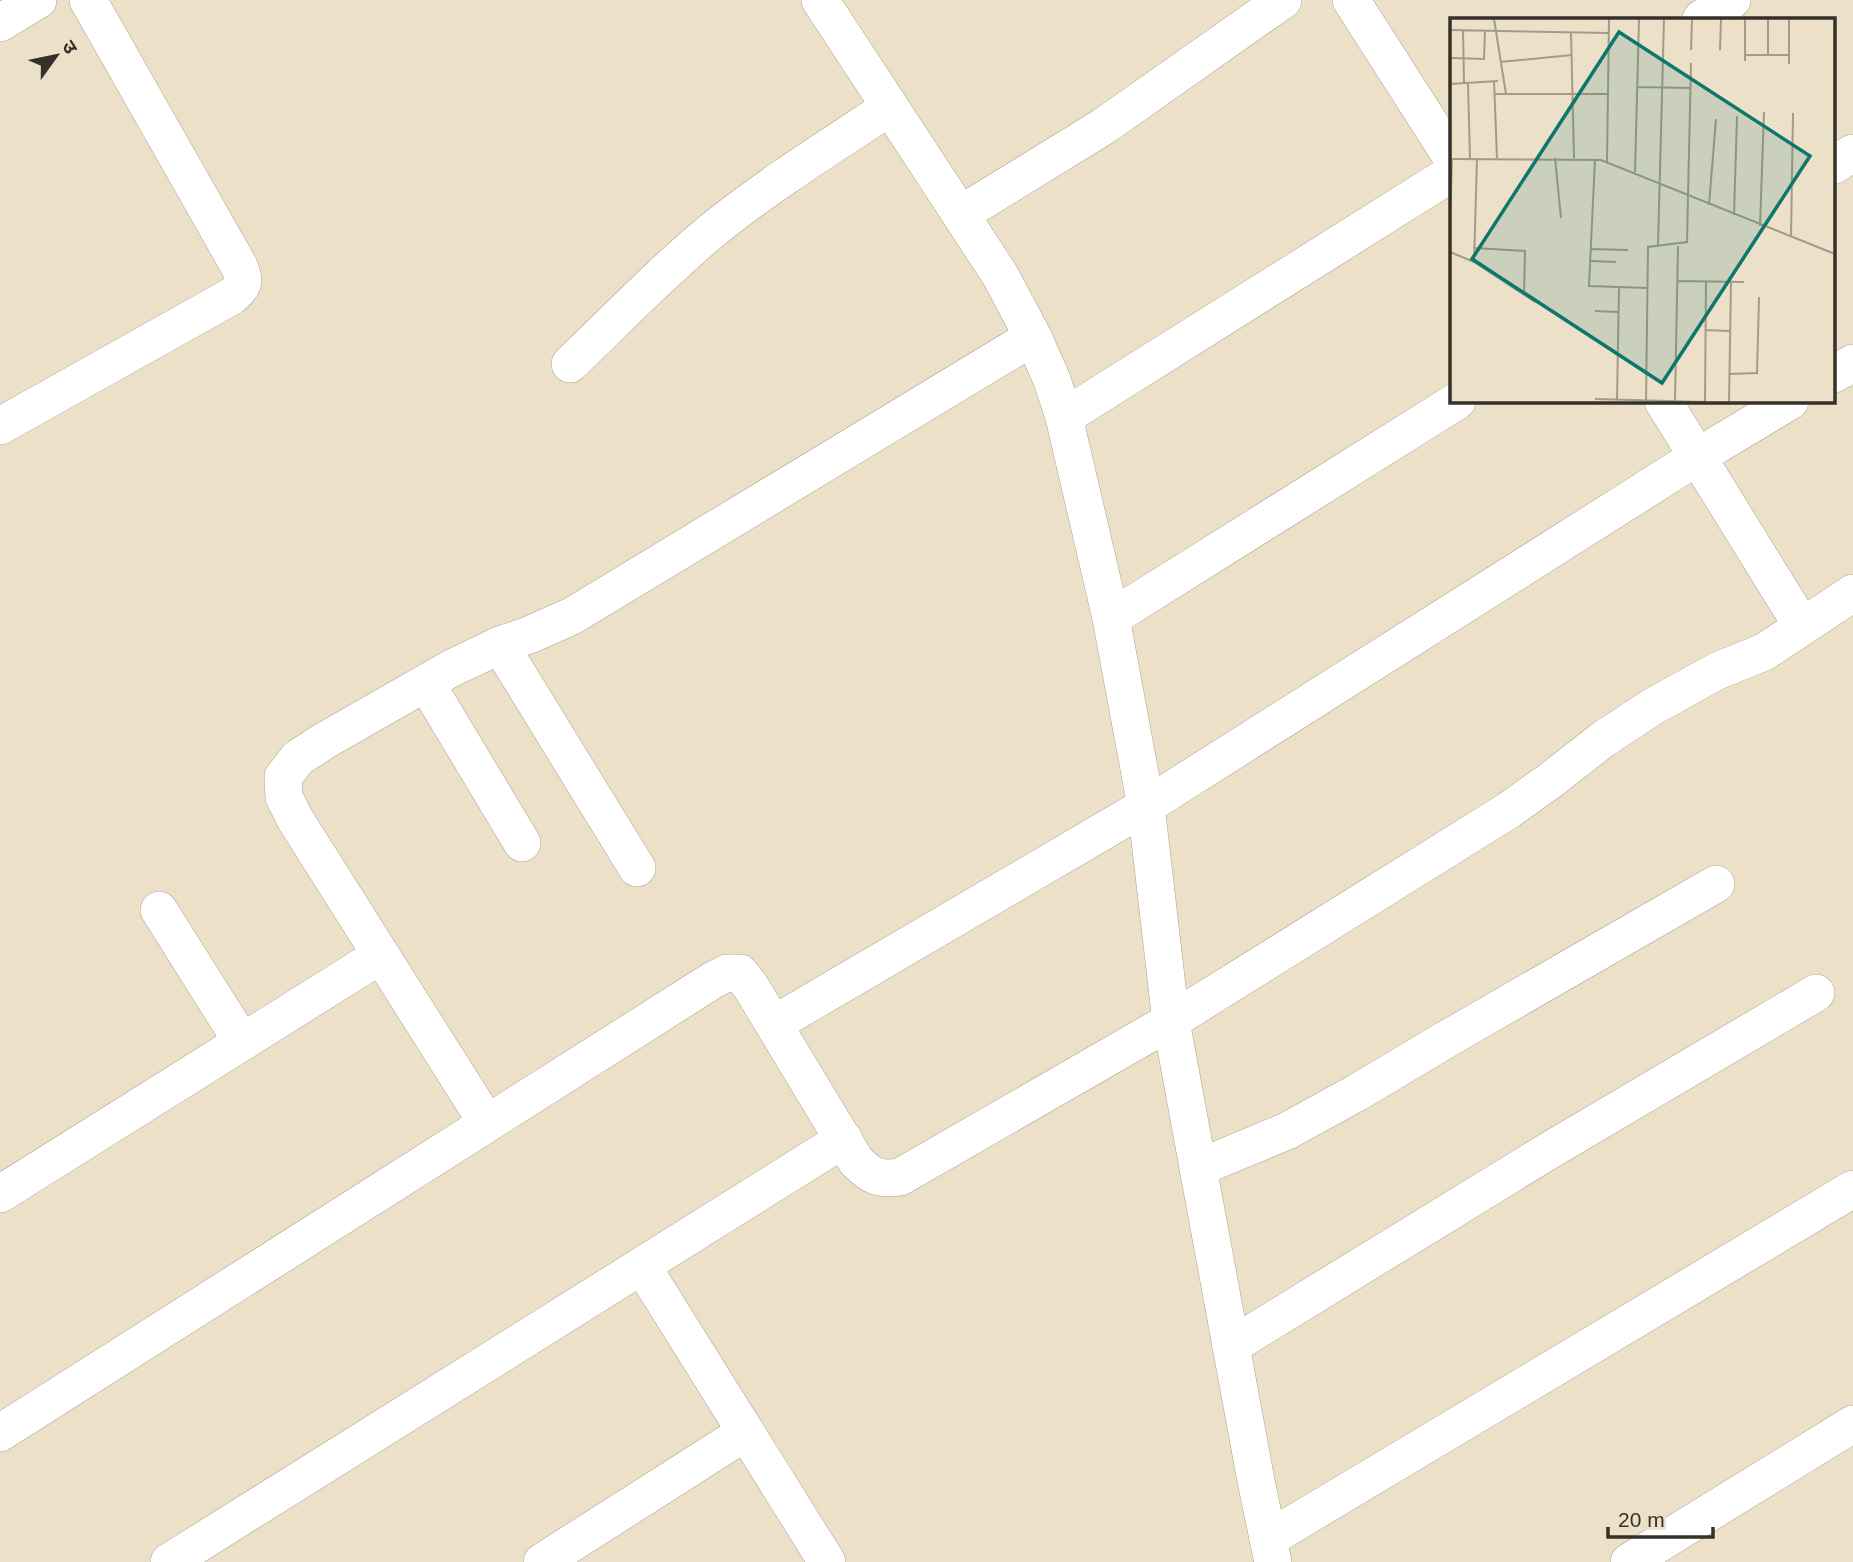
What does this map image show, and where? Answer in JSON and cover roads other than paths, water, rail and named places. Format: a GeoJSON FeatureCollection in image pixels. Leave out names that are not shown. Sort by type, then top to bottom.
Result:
{"type":"FeatureCollection","features":[{"type":"Feature","properties":{"kind":"street"},"geometry":{"type":"LineString","coordinates":[[0,23],[38,0]]}},
{"type":"Feature","properties":{"kind":"street"},"geometry":{"type":"LineString","coordinates":[[0,426],[232,296],[241,289],[244,278],[88,0]]}},
{"type":"Feature","properties":{"kind":"street"},"geometry":{"type":"LineString","coordinates":[[820,0],[1000,275],[1033,337],[1052,380],[1064,417],[1111,618],[1146,806],[1171,1021],[1270,1551],[1853,1189]]}},
{"type":"Feature","properties":{"kind":"street"},"geometry":{"type":"LineString","coordinates":[[961,214],[1104,126],[1283,0]]}},
{"type":"Feature","properties":{"kind":"street"},"geometry":{"type":"LineString","coordinates":[[1351,0],[1450,155]]}},
{"type":"Feature","properties":{"kind":"street"},"geometry":{"type":"LineString","coordinates":[[1703,18],[1732,0]]}},
{"type":"Feature","properties":{"kind":"street"},"geometry":{"type":"LineString","coordinates":[[570,364],[714,229],[772,186],[890,107]]}},
{"type":"Feature","properties":{"kind":"street"},"geometry":{"type":"LineString","coordinates":[[1836,164],[1853,153]]}},
{"type":"Feature","properties":{"kind":"street"},"geometry":{"type":"LineString","coordinates":[[1064,417],[1450,174]]}},
{"type":"Feature","properties":{"kind":"street"},"geometry":{"type":"LineString","coordinates":[[487,1124],[295,819],[284,797],[283,777],[298,758],[324,741],[450,669],[572,616],[1033,337]]}},
{"type":"Feature","properties":{"kind":"street"},"geometry":{"type":"LineString","coordinates":[[1836,373],[1853,363]]}},
{"type":"Feature","properties":{"kind":"street"},"geometry":{"type":"LineString","coordinates":[[1111,618],[1455,402]]}},
{"type":"Feature","properties":{"kind":"street"},"geometry":{"type":"LineString","coordinates":[[1664,402],[1802,626]]}},
{"type":"Feature","properties":{"kind":"street"},"geometry":{"type":"LineString","coordinates":[[774,1024],[1146,806],[1788,402]]}},
{"type":"Feature","properties":{"kind":"street"},"geometry":{"type":"LineString","coordinates":[[0,1433],[727,973],[740,974],[751,987],[856,1161],[869,1174],[885,1179],[900,1177],[1171,1021],[1509,810],[1602,740],[1652,707],[1717,671],[1764,652],[1853,593]]}},
{"type":"Feature","properties":{"kind":"street"},"geometry":{"type":"LineString","coordinates":[[500,645],[637,868]]}},
{"type":"Feature","properties":{"kind":"street"},"geometry":{"type":"LineString","coordinates":[[426,683],[522,844]]}},
{"type":"Feature","properties":{"kind":"street"},"geometry":{"type":"LineString","coordinates":[[1198,1168],[1287,1131],[1358,1093],[1716,884]]}},
{"type":"Feature","properties":{"kind":"street"},"geometry":{"type":"LineString","coordinates":[[159,910],[242,1042]]}},
{"type":"Feature","properties":{"kind":"street"},"geometry":{"type":"LineString","coordinates":[[0,1194],[381,955]]}},
{"type":"Feature","properties":{"kind":"street"},"geometry":{"type":"LineString","coordinates":[[1231,1346],[1545,1153],[1816,993]]}},
{"type":"Feature","properties":{"kind":"street"},"geometry":{"type":"LineString","coordinates":[[169,1562],[844,1139]]}},
{"type":"Feature","properties":{"kind":"street"},"geometry":{"type":"LineString","coordinates":[[642,1265],[827,1562]]}},
{"type":"Feature","properties":{"kind":"street"},"geometry":{"type":"LineString","coordinates":[[1629,1562],[1853,1424]]}},
{"type":"Feature","properties":{"kind":"street"},"geometry":{"type":"LineString","coordinates":[[542,1562],[746,1432]]}}]}
